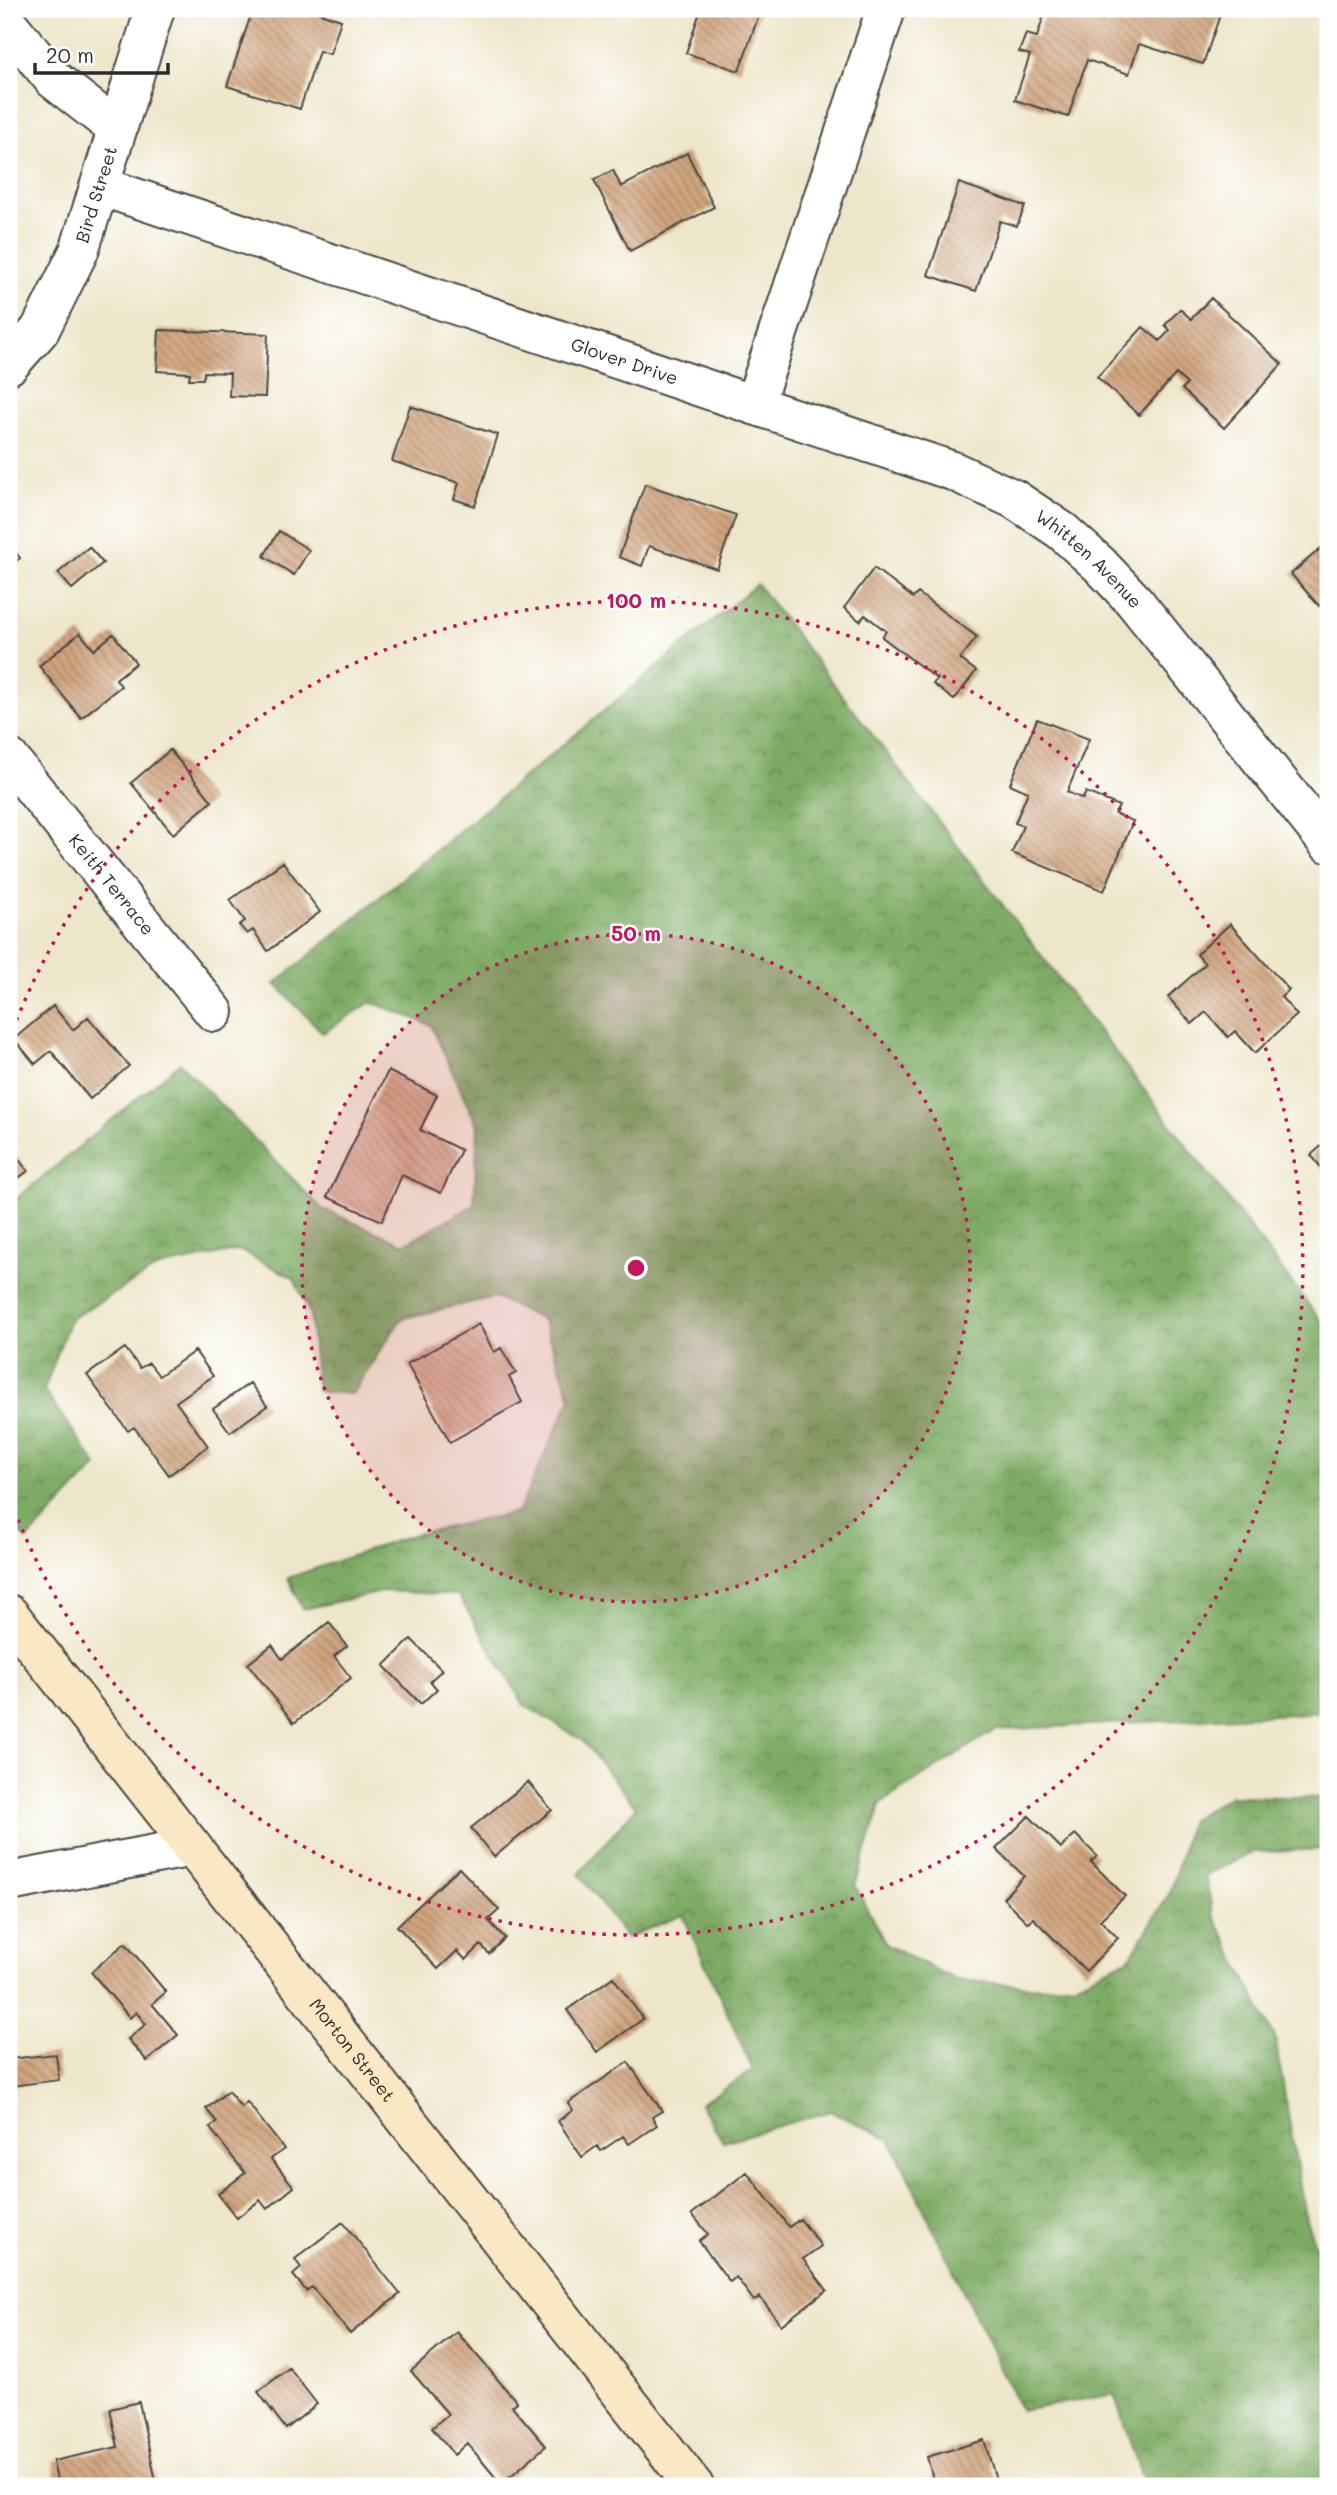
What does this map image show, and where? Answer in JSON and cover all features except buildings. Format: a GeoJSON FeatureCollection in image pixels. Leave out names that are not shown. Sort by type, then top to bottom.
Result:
{"type":"FeatureCollection","features":[{"type":"Feature","properties":{"kind":"street","name":"Bird Street"},"geometry":{"type":"LineString","coordinates":[[9,365],[40,330],[79,251],[155,9]]}},
{"type":"Feature","properties":{"kind":"street"},"geometry":{"type":"LineString","coordinates":[[754,405],[886,9]]}},
{"type":"Feature","properties":{"kind":"street"},"geometry":{"type":"LineString","coordinates":[[9,25],[53,79],[117,129]]}},
{"type":"Feature","properties":{"kind":"street","name":"Glover Drive"},"geometry":{"type":"LineString","coordinates":[[100,186],[754,405]]}},
{"type":"Feature","properties":{"kind":"street","name":"Whitten Avenue"},"geometry":{"type":"LineString","coordinates":[[754,405],[953,471],[1014,499],[1062,531],[1099,564],[1134,601],[1316,802],[1328,843]]}},
{"type":"Feature","properties":{"kind":"street","name":"Keith Terrace"},"geometry":{"type":"LineString","coordinates":[[9,758],[214,1012]]}},
{"type":"Feature","properties":{"kind":"street","name":"Morton Street"},"geometry":{"type":"LineString","coordinates":[[9,1614],[694,2486]]}},
{"type":"Feature","properties":{"kind":"street"},"geometry":{"type":"LineString","coordinates":[[9,1882],[192,1847]]}},
{"type":"Feature","properties":{"kind":"green space"},"geometry":{"type":"Polygon","coordinates":[[[757,584],[1328,1330],[1328,1712],[995,1730],[881,1803],[855,1886],[886,1945],[956,1980],[1042,1987],[1077,1983],[1130,1958],[1171,1891],[1190,1820],[1230,1796],[1328,1798],[1328,1849],[1253,1852],[1205,1875],[1213,1914],[1275,2038],[1306,2220],[1328,2279],[1328,2486],[1145,2486],[1114,2394],[1021,2411],[890,2139],[830,2111],[723,2142],[700,2104],[753,2070],[683,1915],[626,1938],[579,1874],[636,1807],[582,1740],[524,1705],[458,1595],[386,1591],[303,1609],[288,1578],[412,1535],[518,1512],[571,1398],[543,1320],[494,1297],[401,1319],[352,1394],[317,1391],[310,1313],[294,1278],[239,1250],[159,1267],[70,1319],[44,1390],[97,1466],[27,1540],[9,1520],[9,1205],[180,1063],[322,1209],[404,1244],[474,1205],[478,1127],[431,1025],[371,1002],[323,1033],[275,984],[757,584]]]}}]}
